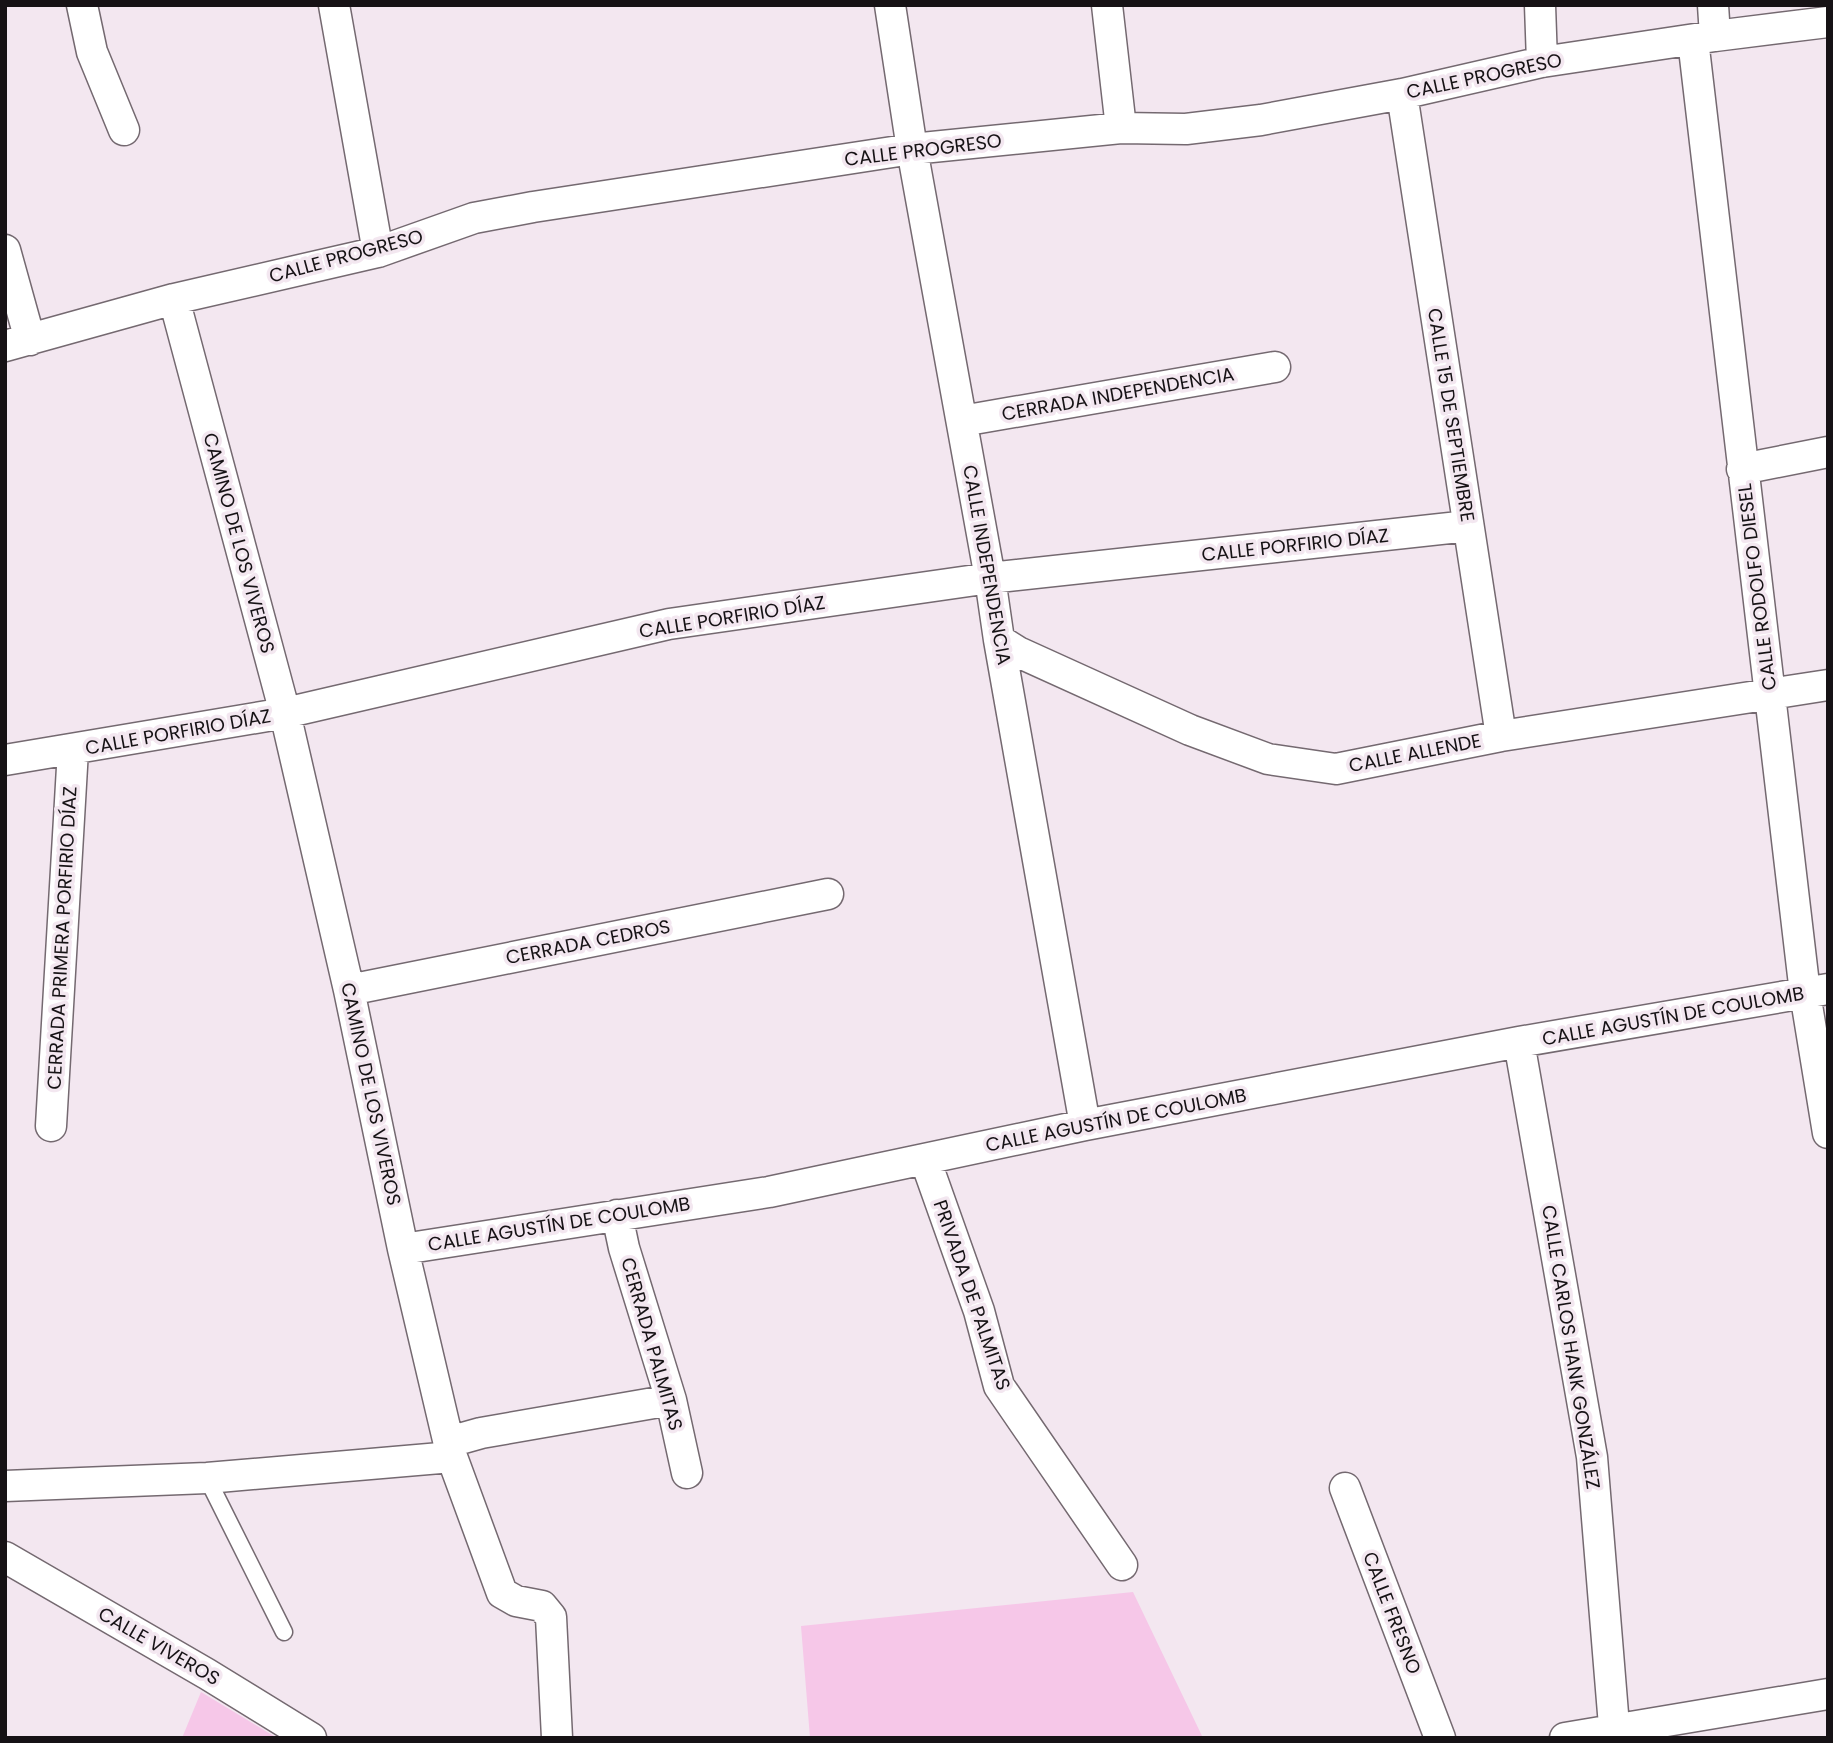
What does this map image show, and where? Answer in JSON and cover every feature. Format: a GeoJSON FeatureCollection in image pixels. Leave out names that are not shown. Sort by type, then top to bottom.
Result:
{"type":"FeatureCollection","features":[{"type":"Feature","properties":{"kind":"street"},"geometry":{"type":"LineString","coordinates":[[82,5],[92,52],[124,130]]}},
{"type":"Feature","properties":{"kind":"street"},"geometry":{"type":"LineString","coordinates":[[334,5],[378,252]]}},
{"type":"Feature","properties":{"kind":"street","name":"CALLE INDEPENDENCIA"},"geometry":{"type":"LineString","coordinates":[[890,5],[912,149],[990,579],[1084,1125]]}},
{"type":"Feature","properties":{"kind":"street"},"geometry":{"type":"LineString","coordinates":[[1107,5],[1121,128]]}},
{"type":"Feature","properties":{"kind":"street"},"geometry":{"type":"LineString","coordinates":[[1540,5],[1542,62]]}},
{"type":"Feature","properties":{"kind":"street","name":"CALLE RODOLFO DIESEL"},"geometry":{"type":"LineString","coordinates":[[1713,5],[1704,38],[1742,469],[1770,695],[1816,991],[1827,1128]]}},
{"type":"Feature","properties":{"kind":"street","name":"CALLE PROGRESO"},"geometry":{"type":"LineString","coordinates":[[5,250],[18,343],[174,299],[378,252],[474,218],[521,209],[912,149],[1121,128],[1186,129],[1261,120],[1402,94],[1542,62],[1828,22]]}},
{"type":"Feature","properties":{"kind":"street","name":"CALLE 15 DE SEPTIEMBRE"},"geometry":{"type":"LineString","coordinates":[[1402,94],[1501,736]]}},
{"type":"Feature","properties":{"kind":"street","name":"CAMINO DE LOS VIVEROS"},"geometry":{"type":"LineString","coordinates":[[174,299],[285,713],[450,1450],[502,1594],[516,1601],[542,1606],[551,1618],[557,1738]]}},
{"type":"Feature","properties":{"kind":"street","name":"CERRADA INDEPENDENCIA"},"geometry":{"type":"LineString","coordinates":[[962,421],[1275,367]]}},
{"type":"Feature","properties":{"kind":"street"},"geometry":{"type":"LineString","coordinates":[[1742,469],[1828,452]]}},
{"type":"Feature","properties":{"kind":"street","name":"CALLE PORFIRIO DÍAZ"},"geometry":{"type":"LineString","coordinates":[[5,760],[285,713],[669,624],[990,579],[1468,526]]}},
{"type":"Feature","properties":{"kind":"street","name":"CALLE ALLENDE"},"geometry":{"type":"LineString","coordinates":[[999,640],[1018,652],[1190,730],[1268,759],[1336,769],[1501,736],[1828,685]]}},
{"type":"Feature","properties":{"kind":"street","name":"CERRADA PRIMERA PORFIRIO DÍAZ"},"geometry":{"type":"LineString","coordinates":[[51,1126],[73,750]]}},
{"type":"Feature","properties":{"kind":"street","name":"CERRADA CEDROS"},"geometry":{"type":"LineString","coordinates":[[349,990],[828,894]]}},
{"type":"Feature","properties":{"kind":"street","name":"CALLE AGUSTÍN DE COULOMB"},"geometry":{"type":"LineString","coordinates":[[403,1248],[769,1192],[1084,1125],[1519,1042],[1816,991]]}},
{"type":"Feature","properties":{"kind":"street","name":"CALLE CARLOS HANK GONZÁLEZ"},"geometry":{"type":"LineString","coordinates":[[1519,1042],[1592,1457],[1615,1734]]}},
{"type":"Feature","properties":{"kind":"street","name":"PRIVADA DE PALMITAS"},"geometry":{"type":"LineString","coordinates":[[925,1159],[979,1311],[999,1386],[1122,1565]]}},
{"type":"Feature","properties":{"kind":"street","name":"CERRADA PALMITAS"},"geometry":{"type":"LineString","coordinates":[[617,1214],[624,1248],[671,1400],[687,1473]]}},
{"type":"Feature","properties":{"kind":"street"},"geometry":{"type":"LineString","coordinates":[[5,1486],[207,1478],[450,1450],[481,1433],[671,1400]]}},
{"type":"Feature","properties":{"kind":"street","name":"CALLE FRESNO"},"geometry":{"type":"LineString","coordinates":[[1345,1488],[1440,1738]]}},
{"type":"Feature","properties":{"kind":"street","name":"CALLE VIVEROS"},"geometry":{"type":"LineString","coordinates":[[5,1557],[207,1674],[311,1738]]}},
{"type":"Feature","properties":{"kind":"street"},"geometry":{"type":"LineString","coordinates":[[1565,1738],[1615,1734],[1828,1694]]}},
{"type":"Feature","properties":{"kind":"lane"},"geometry":{"type":"LineString","coordinates":[[207,1478],[284,1632]]}},
{"type":"Feature","properties":{"kind":"shaded area"},"geometry":{"type":"Polygon","coordinates":[[[1133,1592],[1203,1738],[810,1738],[801,1626],[1133,1592]]]}},
{"type":"Feature","properties":{"kind":"shaded area"},"geometry":{"type":"Polygon","coordinates":[[[201,1692],[277,1738],[182,1738],[201,1692]]]}}]}
